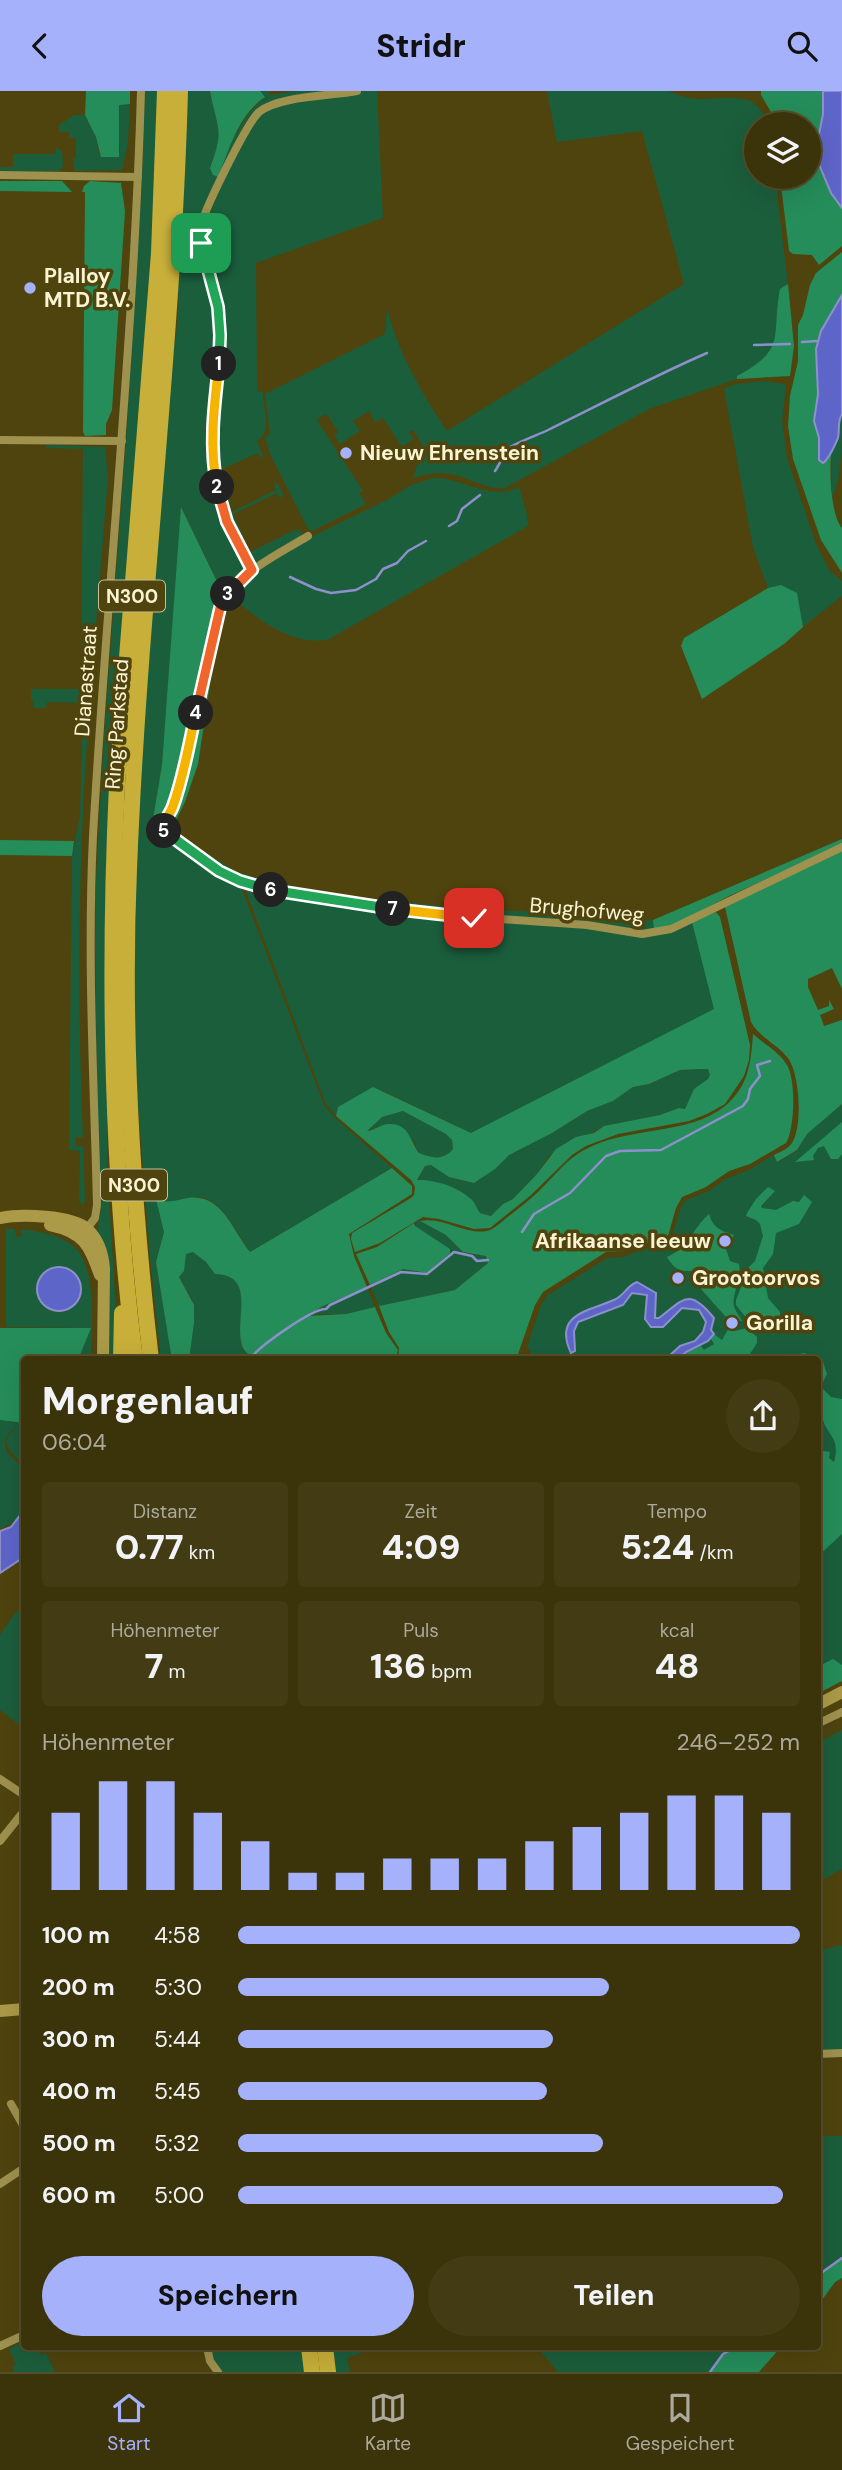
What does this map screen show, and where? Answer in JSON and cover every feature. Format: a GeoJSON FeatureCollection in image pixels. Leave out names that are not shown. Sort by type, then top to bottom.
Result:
{"type":"FeatureCollection","features":[{"type":"Feature","properties":{"kind":"highway","name":"Ring Parkstad"},"geometry":{"type":"LineString","coordinates":[[135,1356],[125,1263],[113,1077],[113,872],[117,784],[159,253],[165,91]]}},
{"type":"Feature","properties":{"kind":"highway","name":"Ring Parkstad"},"geometry":{"type":"LineString","coordinates":[[152,1356],[135,1187],[129,1064],[129,871],[139,695],[171,309],[180,91]]}},
{"type":"Feature","properties":{"kind":"highway","name":"N300"},"geometry":{"type":"LineString","coordinates":[[121,1356],[125,1263]]}},
{"type":"Feature","properties":{"kind":"highway"},"geometry":{"type":"LineString","coordinates":[[309,2350],[312,2372]]}},
{"type":"Feature","properties":{"kind":"highway"},"geometry":{"type":"LineString","coordinates":[[325,2350],[328,2372]]}},
{"type":"Feature","properties":{"kind":"street","name":"Dianastraat"},"geometry":{"type":"LineString","coordinates":[[84,1233],[95,1217],[97,1205],[90,1045],[91,890],[96,782],[122,441],[141,91]]}},
{"type":"Feature","properties":{"kind":"street"},"geometry":{"type":"LineString","coordinates":[[308,536],[252,570],[227,522],[217,490],[211,427],[220,355],[220,329],[216,293],[202,249],[201,227],[244,132],[258,113],[278,103],[357,91]]}},
{"type":"Feature","properties":{"kind":"street"},"geometry":{"type":"LineString","coordinates":[[0,175],[138,177]]}},
{"type":"Feature","properties":{"kind":"street"},"geometry":{"type":"LineString","coordinates":[[0,440],[122,441]]}},
{"type":"Feature","properties":{"kind":"street","name":"Brughofweg"},"geometry":{"type":"LineString","coordinates":[[252,570],[235,585],[220,608],[177,794],[163,829],[167,836],[219,871],[240,881],[274,891],[426,914],[597,926],[646,934],[679,926],[842,847]]}},
{"type":"Feature","properties":{"kind":"street"},"geometry":{"type":"LineString","coordinates":[[0,1220],[51,1218],[79,1224],[102,1256],[103,1356]]}},
{"type":"Feature","properties":{"kind":"street"},"geometry":{"type":"LineString","coordinates":[[821,1703],[842,1692]]}},
{"type":"Feature","properties":{"kind":"street"},"geometry":{"type":"LineString","coordinates":[[821,1712],[842,1701]]}},
{"type":"Feature","properties":{"kind":"street"},"geometry":{"type":"LineString","coordinates":[[821,1722],[842,1711]]}},
{"type":"Feature","properties":{"kind":"street"},"geometry":{"type":"LineString","coordinates":[[0,1779],[21,1793]]}},
{"type":"Feature","properties":{"kind":"street"},"geometry":{"type":"LineString","coordinates":[[0,1841],[21,1815]]}},
{"type":"Feature","properties":{"kind":"street"},"geometry":{"type":"LineString","coordinates":[[0,2011],[21,2009]]}},
{"type":"Feature","properties":{"kind":"street"},"geometry":{"type":"LineString","coordinates":[[821,2054],[842,2053]]}},
{"type":"Feature","properties":{"kind":"street"},"geometry":{"type":"LineString","coordinates":[[11,2104],[21,2122]]}},
{"type":"Feature","properties":{"kind":"street"},"geometry":{"type":"LineString","coordinates":[[0,2184],[21,2170]]}},
{"type":"Feature","properties":{"kind":"street"},"geometry":{"type":"LineString","coordinates":[[0,2346],[21,2336]]}},
{"type":"Feature","properties":{"kind":"street"},"geometry":{"type":"LineString","coordinates":[[208,2350],[211,2372]]}},
{"type":"Feature","properties":{"kind":"street"},"geometry":{"type":"LineString","coordinates":[[210,2361],[218,2372]]}},
{"type":"Feature","properties":{"kind":"green space"},"geometry":{"type":"Polygon","coordinates":[[[86,91],[130,91],[130,104],[119,105],[119,157],[101,157],[96,137],[85,115],[86,91]]]}},
{"type":"Feature","properties":{"kind":"green space"},"geometry":{"type":"Polygon","coordinates":[[[145,91],[159,91],[107,1091],[107,1165],[119,1356],[108,1356],[97,1234],[101,1208],[97,1116],[95,899],[142,177],[145,91]]]}},
{"type":"Feature","properties":{"kind":"green space"},"geometry":{"type":"Polygon","coordinates":[[[186,91],[210,91],[218,136],[210,168],[217,177],[248,114],[265,97],[260,91],[269,91],[270,95],[296,91],[343,91],[255,112],[244,125],[198,227],[218,318],[211,463],[248,567],[223,594],[182,508],[162,765],[153,819],[146,830],[158,831],[165,839],[240,884],[324,1105],[392,1168],[250,1252],[222,1210],[207,1199],[195,1197],[166,1203],[164,1232],[156,1262],[171,1356],[161,1356],[133,1042],[133,907],[146,697],[172,359],[178,315],[177,270],[186,91]]]}},
{"type":"Feature","properties":{"kind":"green space"},"geometry":{"type":"Polygon","coordinates":[[[210,91],[260,91],[265,97],[241,123],[218,177],[213,175],[210,168],[218,136],[210,91]]]}},
{"type":"Feature","properties":{"kind":"green space"},"geometry":{"type":"Polygon","coordinates":[[[377,91],[383,218],[256,263],[257,391],[263,392],[266,425],[257,441],[263,456],[261,459],[259,454],[256,454],[222,469],[232,512],[276,490],[274,483],[278,484],[283,495],[280,499],[277,493],[233,514],[250,552],[295,530],[302,533],[259,564],[251,562],[225,509],[213,447],[222,337],[203,227],[243,139],[262,113],[282,104],[377,91]]]}},
{"type":"Feature","properties":{"kind":"green space"},"geometry":{"type":"Polygon","coordinates":[[[547,91],[668,91],[695,99],[742,99],[757,106],[762,112],[744,112],[744,189],[776,189],[788,284],[779,298],[776,340],[770,353],[737,376],[737,379],[649,409],[505,488],[491,487],[444,473],[413,478],[419,459],[413,450],[422,444],[413,430],[409,432],[413,439],[402,447],[383,418],[375,422],[369,411],[353,421],[360,431],[340,444],[334,435],[338,432],[325,414],[317,420],[363,491],[359,493],[366,504],[312,531],[308,529],[270,454],[265,437],[270,434],[265,394],[385,334],[387,308],[397,341],[411,372],[447,431],[684,284],[642,131],[557,142],[547,91]]]}},
{"type":"Feature","properties":{"kind":"green space"},"geometry":{"type":"Polygon","coordinates":[[[761,91],[823,91],[821,124],[821,112],[771,112],[761,91]]]}},
{"type":"Feature","properties":{"kind":"green space"},"geometry":{"type":"Polygon","coordinates":[[[119,104],[130,104],[128,143],[122,170],[75,171],[73,158],[76,158],[76,138],[69,138],[69,132],[59,132],[59,125],[74,115],[85,115],[96,137],[99,154],[120,154],[119,104]]]}},
{"type":"Feature","properties":{"kind":"green space"},"geometry":{"type":"Polygon","coordinates":[[[56,148],[62,151],[63,167],[59,171],[0,171],[0,167],[13,167],[13,154],[56,154],[56,148]]]}},
{"type":"Feature","properties":{"kind":"green space"},"geometry":{"type":"Polygon","coordinates":[[[821,169],[831,193],[842,208],[842,246],[819,265],[812,255],[793,254],[789,251],[781,189],[821,189],[821,169]]]}},
{"type":"Feature","properties":{"kind":"green space"},"geometry":{"type":"Polygon","coordinates":[[[0,181],[62,181],[72,192],[0,191],[0,181]]]}},
{"type":"Feature","properties":{"kind":"green space"},"geometry":{"type":"Polygon","coordinates":[[[90,181],[121,183],[125,211],[112,410],[106,424],[106,435],[85,436],[85,192],[82,192],[90,181]]]}},
{"type":"Feature","properties":{"kind":"green space"},"geometry":{"type":"Polygon","coordinates":[[[842,252],[842,295],[821,331],[816,350],[818,394],[814,421],[819,438],[819,460],[826,462],[833,445],[831,488],[835,512],[842,528],[842,573],[821,540],[793,459],[788,426],[790,396],[798,361],[798,325],[810,285],[816,273],[842,252]]]}},
{"type":"Feature","properties":{"kind":"green space"},"geometry":{"type":"Polygon","coordinates":[[[788,284],[794,346],[790,376],[737,379],[737,376],[764,358],[771,349],[776,330],[780,289],[788,284]]]}},
{"type":"Feature","properties":{"kind":"green space"},"geometry":{"type":"Polygon","coordinates":[[[764,381],[786,386],[782,421],[787,458],[816,544],[829,570],[842,581],[842,596],[803,627],[798,604],[781,585],[768,588],[753,547],[724,388],[764,381]]]}},
{"type":"Feature","properties":{"kind":"green space"},"geometry":{"type":"Polygon","coordinates":[[[842,414],[840,470],[832,496],[831,452],[837,439],[839,418],[842,414]]]}},
{"type":"Feature","properties":{"kind":"green space"},"geometry":{"type":"Polygon","coordinates":[[[48,445],[105,447],[108,476],[82,833],[79,963],[83,1137],[75,1137],[76,1146],[83,1146],[83,1205],[79,1200],[80,1151],[69,1150],[72,856],[80,816],[83,703],[47,702],[46,708],[34,708],[31,689],[83,689],[83,449],[45,448],[48,445]]]}},
{"type":"Feature","properties":{"kind":"green space"},"geometry":{"type":"Polygon","coordinates":[[[433,478],[497,492],[519,487],[528,526],[327,640],[286,634],[262,621],[229,595],[241,582],[303,541],[389,499],[409,486],[433,478]]]}},
{"type":"Feature","properties":{"kind":"green space"},"geometry":{"type":"Polygon","coordinates":[[[181,507],[223,594],[217,609],[170,808],[160,822],[153,819],[162,765],[181,507]]]}},
{"type":"Feature","properties":{"kind":"green space"},"geometry":{"type":"Polygon","coordinates":[[[781,585],[797,593],[803,627],[784,644],[702,699],[681,646],[684,638],[768,588],[781,585]]]}},
{"type":"Feature","properties":{"kind":"green space"},"geometry":{"type":"Polygon","coordinates":[[[220,618],[198,764],[185,802],[168,831],[220,618]]]}},
{"type":"Feature","properties":{"kind":"green space"},"geometry":{"type":"Polygon","coordinates":[[[170,834],[176,834],[235,871],[283,886],[468,909],[562,913],[624,921],[653,920],[654,931],[440,912],[272,888],[229,873],[170,834]]]}},
{"type":"Feature","properties":{"kind":"green space"},"geometry":{"type":"Polygon","coordinates":[[[842,839],[842,845],[729,896],[674,925],[654,931],[653,920],[842,839]]]}},
{"type":"Feature","properties":{"kind":"green space"},"geometry":{"type":"Polygon","coordinates":[[[0,840],[74,841],[72,856],[0,855],[0,840]]]}},
{"type":"Feature","properties":{"kind":"green space"},"geometry":{"type":"Polygon","coordinates":[[[842,851],[842,989],[832,968],[808,979],[808,987],[818,1010],[829,1006],[829,1000],[834,1009],[820,1015],[824,1026],[842,1020],[842,1104],[807,1134],[797,1150],[777,1162],[774,1155],[792,1143],[798,1125],[795,1074],[787,1057],[751,1022],[725,907],[842,851]]]}},
{"type":"Feature","properties":{"kind":"green space"},"geometry":{"type":"Polygon","coordinates":[[[244,886],[434,917],[591,928],[641,936],[666,934],[692,922],[715,1009],[471,1133],[381,1090],[338,1107],[336,1116],[326,1104],[244,886]]]}},
{"type":"Feature","properties":{"kind":"green space"},"geometry":{"type":"Polygon","coordinates":[[[716,912],[720,917],[750,1045],[744,1076],[725,1104],[689,1121],[618,1134],[586,1146],[572,1155],[530,1196],[490,1228],[474,1229],[423,1217],[380,1243],[355,1252],[352,1233],[411,1198],[415,1187],[411,1180],[336,1116],[338,1107],[373,1087],[471,1133],[714,1009],[692,922],[716,912]],[[708,1069],[680,1070],[649,1084],[633,1087],[613,1101],[587,1111],[509,1155],[495,1169],[474,1183],[449,1177],[431,1165],[425,1166],[417,1180],[453,1187],[472,1200],[480,1213],[491,1216],[503,1204],[513,1199],[556,1149],[576,1137],[594,1133],[604,1126],[660,1115],[679,1108],[685,1109],[694,1089],[710,1075],[708,1069]],[[403,1111],[382,1117],[367,1131],[386,1124],[396,1124],[405,1130],[419,1153],[437,1157],[453,1149],[452,1140],[446,1134],[403,1111]]]}},
{"type":"Feature","properties":{"kind":"green space"},"geometry":{"type":"Polygon","coordinates":[[[753,1034],[787,1065],[792,1081],[793,1116],[786,1143],[750,1164],[729,1171],[706,1187],[682,1197],[668,1236],[624,1251],[606,1252],[543,1292],[535,1305],[517,1356],[398,1356],[399,1348],[389,1332],[379,1306],[455,1290],[488,1263],[486,1256],[463,1252],[446,1235],[420,1221],[437,1221],[478,1232],[490,1230],[529,1200],[584,1150],[619,1137],[675,1127],[710,1116],[733,1098],[744,1082],[750,1064],[753,1034]]]}},
{"type":"Feature","properties":{"kind":"green space"},"geometry":{"type":"Polygon","coordinates":[[[708,1069],[708,1079],[694,1089],[685,1109],[679,1108],[660,1115],[604,1126],[549,1156],[537,1174],[513,1199],[503,1204],[491,1216],[480,1213],[466,1194],[453,1187],[417,1181],[425,1166],[431,1165],[455,1179],[474,1183],[495,1169],[509,1155],[587,1111],[613,1101],[633,1087],[650,1084],[680,1070],[708,1069]]]}},
{"type":"Feature","properties":{"kind":"green space"},"geometry":{"type":"Polygon","coordinates":[[[842,1104],[842,1665],[821,1677],[821,1356],[529,1356],[531,1351],[527,1347],[541,1305],[548,1295],[607,1258],[623,1257],[671,1239],[681,1207],[686,1200],[709,1191],[725,1179],[749,1170],[774,1155],[778,1162],[797,1151],[807,1134],[842,1104]]]}},
{"type":"Feature","properties":{"kind":"green space"},"geometry":{"type":"Polygon","coordinates":[[[403,1111],[446,1134],[452,1140],[453,1149],[441,1157],[428,1156],[419,1153],[413,1140],[379,1126],[368,1131],[367,1129],[382,1117],[403,1111]]]}},
{"type":"Feature","properties":{"kind":"green space"},"geometry":{"type":"Polygon","coordinates":[[[842,1122],[842,1154],[838,1159],[831,1159],[824,1146],[818,1148],[813,1156],[814,1160],[795,1162],[842,1122]]]}},
{"type":"Feature","properties":{"kind":"green space"},"geometry":{"type":"Polygon","coordinates":[[[392,1168],[412,1186],[412,1194],[349,1234],[354,1256],[367,1287],[321,1307],[308,1316],[346,1314],[375,1307],[386,1333],[398,1350],[396,1356],[250,1356],[243,1348],[240,1338],[241,1302],[236,1282],[228,1276],[215,1274],[206,1262],[193,1252],[186,1254],[184,1271],[179,1277],[194,1305],[190,1356],[171,1356],[156,1262],[164,1232],[156,1199],[168,1201],[200,1198],[210,1201],[225,1215],[250,1252],[392,1168]]]}},
{"type":"Feature","properties":{"kind":"green space"},"geometry":{"type":"Polygon","coordinates":[[[768,1187],[775,1191],[762,1208],[776,1210],[793,1201],[799,1202],[804,1195],[812,1202],[799,1224],[776,1233],[773,1254],[763,1268],[768,1298],[780,1312],[780,1316],[772,1319],[759,1332],[736,1305],[736,1300],[749,1267],[755,1261],[763,1236],[760,1224],[746,1216],[756,1199],[768,1187]]]}},
{"type":"Feature","properties":{"kind":"green space"},"geometry":{"type":"Polygon","coordinates":[[[709,1214],[718,1228],[734,1235],[726,1249],[730,1261],[739,1264],[733,1302],[742,1321],[734,1322],[733,1317],[725,1316],[701,1289],[703,1273],[679,1270],[667,1257],[686,1243],[709,1214]]]}},
{"type":"Feature","properties":{"kind":"green space"},"geometry":{"type":"Polygon","coordinates":[[[417,1221],[446,1235],[463,1252],[486,1256],[488,1263],[455,1290],[379,1306],[370,1285],[403,1269],[429,1272],[451,1251],[415,1226],[417,1221]]]}},
{"type":"Feature","properties":{"kind":"green space"},"geometry":{"type":"Polygon","coordinates":[[[414,1223],[450,1249],[450,1253],[427,1273],[403,1269],[370,1285],[356,1254],[377,1247],[414,1223]]]}},
{"type":"Feature","properties":{"kind":"green space"},"geometry":{"type":"Polygon","coordinates":[[[6,1229],[15,1229],[16,1237],[21,1236],[21,1229],[49,1234],[74,1247],[87,1269],[92,1300],[91,1356],[78,1356],[90,1328],[6,1327],[6,1229]],[[61,1268],[43,1275],[38,1291],[43,1304],[77,1277],[61,1268]]]}},
{"type":"Feature","properties":{"kind":"green space"},"geometry":{"type":"Polygon","coordinates":[[[193,1252],[206,1262],[215,1274],[229,1276],[237,1283],[242,1302],[240,1338],[243,1348],[250,1356],[190,1356],[194,1323],[192,1299],[179,1277],[186,1254],[193,1252]]]}},
{"type":"Feature","properties":{"kind":"green space"},"geometry":{"type":"Polygon","coordinates":[[[367,1287],[375,1307],[346,1314],[308,1316],[321,1307],[367,1287]]]}},
{"type":"Feature","properties":{"kind":"green space"},"geometry":{"type":"Polygon","coordinates":[[[0,1328],[91,1328],[78,1356],[21,1356],[21,1423],[0,1420],[0,1328]]]}},
{"type":"Feature","properties":{"kind":"green space"},"geometry":{"type":"Polygon","coordinates":[[[729,1328],[735,1331],[747,1328],[757,1337],[757,1343],[749,1356],[682,1356],[701,1346],[704,1350],[714,1344],[711,1339],[708,1341],[714,1334],[722,1340],[729,1328]]]}},
{"type":"Feature","properties":{"kind":"green space"},"geometry":{"type":"Polygon","coordinates":[[[821,1361],[827,1374],[822,1384],[823,1389],[831,1397],[842,1399],[842,1534],[821,1553],[821,1451],[830,1452],[829,1458],[834,1462],[836,1453],[834,1440],[822,1417],[821,1361]]]}},
{"type":"Feature","properties":{"kind":"green space"},"geometry":{"type":"Polygon","coordinates":[[[0,1420],[21,1423],[21,1428],[14,1429],[5,1443],[8,1453],[21,1469],[21,1515],[9,1525],[0,1528],[0,1420]]]}},
{"type":"Feature","properties":{"kind":"green space"},"geometry":{"type":"Polygon","coordinates":[[[16,1429],[21,1429],[21,1465],[9,1449],[7,1436],[16,1429]]]}},
{"type":"Feature","properties":{"kind":"green space"},"geometry":{"type":"Polygon","coordinates":[[[21,1612],[21,1726],[0,1710],[0,1635],[15,1613],[21,1612]]]}},
{"type":"Feature","properties":{"kind":"green space"},"geometry":{"type":"Polygon","coordinates":[[[833,1659],[842,1665],[842,1681],[821,1692],[821,1675],[823,1664],[833,1659]]]}},
{"type":"Feature","properties":{"kind":"green space"},"geometry":{"type":"Polygon","coordinates":[[[842,1730],[842,1869],[821,1881],[821,1741],[842,1730]]]}},
{"type":"Feature","properties":{"kind":"green space"},"geometry":{"type":"Polygon","coordinates":[[[842,1945],[842,2052],[821,2053],[821,1950],[842,1945]]]}},
{"type":"Feature","properties":{"kind":"green space"},"geometry":{"type":"Polygon","coordinates":[[[821,2136],[842,2136],[842,2258],[821,2273],[821,2136]]]}},
{"type":"Feature","properties":{"kind":"green space"},"geometry":{"type":"Polygon","coordinates":[[[842,2258],[842,2278],[835,2282],[821,2301],[821,2273],[842,2258]]]}},
{"type":"Feature","properties":{"kind":"green space"},"geometry":{"type":"Polygon","coordinates":[[[21,2343],[21,2350],[38,2350],[41,2355],[46,2353],[55,2372],[14,2372],[12,2367],[16,2365],[9,2349],[21,2343]]]}},
{"type":"Feature","properties":{"kind":"green space"},"geometry":{"type":"Polygon","coordinates":[[[211,2350],[304,2350],[308,2372],[221,2372],[213,2363],[211,2350]]]}},
{"type":"Feature","properties":{"kind":"green space"},"geometry":{"type":"Polygon","coordinates":[[[333,2350],[369,2350],[347,2358],[350,2372],[336,2372],[333,2350]]]}},
{"type":"Feature","properties":{"kind":"green space"},"geometry":{"type":"Polygon","coordinates":[[[540,2350],[730,2350],[723,2354],[710,2372],[558,2372],[540,2350]]]}},
{"type":"Feature","properties":{"kind":"green space"},"geometry":{"type":"Polygon","coordinates":[[[730,2350],[778,2350],[759,2372],[710,2372],[723,2354],[730,2350]]]}},
{"type":"Feature","properties":{"kind":"shaded area"},"geometry":{"type":"Polygon","coordinates":[[[823,91],[842,91],[842,208],[831,193],[821,169],[823,91]]]}},
{"type":"Feature","properties":{"kind":"shaded area"},"geometry":{"type":"Polygon","coordinates":[[[842,295],[842,414],[838,438],[823,463],[819,460],[819,438],[814,421],[818,394],[816,349],[821,331],[842,295]]]}},
{"type":"Feature","properties":{"kind":"shaded area"},"geometry":{"type":"Polygon","coordinates":[[[59,1267],[74,1274],[81,1289],[74,1304],[59,1311],[44,1304],[37,1289],[44,1274],[59,1267]]]}},
{"type":"Feature","properties":{"kind":"shaded area"},"geometry":{"type":"Polygon","coordinates":[[[637,1282],[656,1293],[655,1318],[686,1299],[698,1302],[714,1318],[711,1330],[714,1334],[708,1341],[682,1356],[669,1356],[680,1346],[695,1341],[703,1332],[706,1322],[699,1310],[682,1308],[663,1327],[651,1327],[645,1319],[647,1295],[632,1293],[623,1305],[578,1322],[574,1331],[575,1351],[571,1353],[566,1340],[570,1322],[577,1315],[616,1299],[637,1282]]]}},
{"type":"Feature","properties":{"kind":"shaded area"},"geometry":{"type":"Polygon","coordinates":[[[21,1514],[21,1559],[0,1573],[0,1531],[11,1527],[21,1514]]]}},
{"type":"Feature","properties":{"kind":"waterway"},"geometry":{"type":"LineString","coordinates":[[802,342],[817,341]]}},
{"type":"Feature","properties":{"kind":"waterway"},"geometry":{"type":"LineString","coordinates":[[754,345],[790,344]]}},
{"type":"Feature","properties":{"kind":"waterway"},"geometry":{"type":"LineString","coordinates":[[495,471],[511,446],[707,353]]}},
{"type":"Feature","properties":{"kind":"waterway"},"geometry":{"type":"LineString","coordinates":[[449,526],[457,521],[462,509],[480,495]]}},
{"type":"Feature","properties":{"kind":"waterway"},"geometry":{"type":"LineString","coordinates":[[290,577],[331,593],[356,590],[376,579],[383,569],[397,563],[408,551],[426,541]]}},
{"type":"Feature","properties":{"kind":"waterway"},"geometry":{"type":"LineString","coordinates":[[522,1232],[534,1214],[570,1193],[606,1156],[620,1151],[661,1150],[743,1106],[750,1089],[760,1076],[757,1065],[770,1061]]}},
{"type":"Feature","properties":{"kind":"waterway"},"geometry":{"type":"LineString","coordinates":[[252,1356],[309,1315],[401,1272],[427,1274],[454,1252],[472,1256],[477,1261],[488,1260]]}},
{"type":"Feature","properties":{"kind":"waterway"},"geometry":{"type":"LineString","coordinates":[[821,2273],[842,2258]]}},
{"type":"Feature","properties":{"kind":"waterway"},"geometry":{"type":"LineString","coordinates":[[710,2372],[723,2354],[730,2350]]}},
{"type":"Feature","properties":{"kind":"place","name":"Plalloy MTD B.V."},"geometry":{"type":"Point","coordinates":[30,288]}},
{"type":"Feature","properties":{"kind":"place","name":"Nieuw Ehrenstein"},"geometry":{"type":"Point","coordinates":[346,453]}},
{"type":"Feature","properties":{"kind":"place","name":"Afrikaanse leeuw"},"geometry":{"type":"Point","coordinates":[725,1241]}},
{"type":"Feature","properties":{"kind":"place","name":"Grootoorvos"},"geometry":{"type":"Point","coordinates":[678,1278]}},
{"type":"Feature","properties":{"kind":"place","name":"Gorilla"},"geometry":{"type":"Point","coordinates":[732,1323]}},
{"type":"Feature","properties":{"kind":"route"},"geometry":{"type":"LineString","coordinates":[[201,243],[212,277],[220,317],[220,355],[211,427],[217,490],[227,522],[252,570],[235,585],[220,608],[177,794],[164,823],[164,833],[219,871],[259,887],[356,904],[474,918]]}}]}
